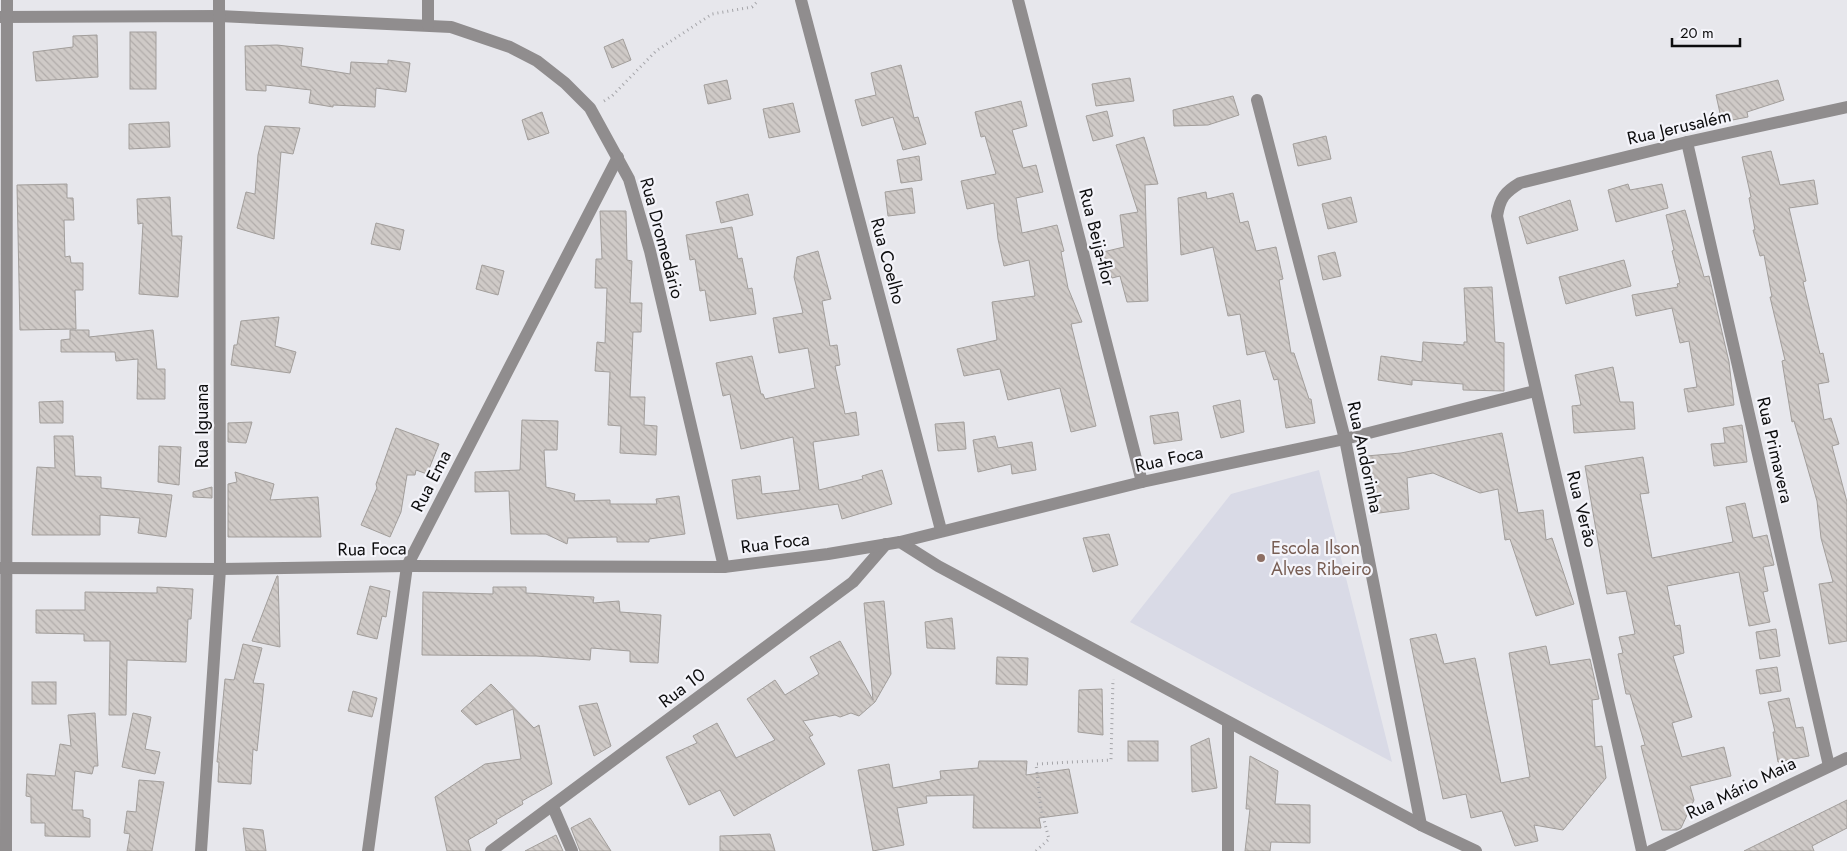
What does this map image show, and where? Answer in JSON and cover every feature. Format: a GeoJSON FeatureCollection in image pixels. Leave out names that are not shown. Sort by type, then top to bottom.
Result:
{"type":"FeatureCollection","features":[{"type":"Feature","properties":{"kind":"street"},"geometry":{"type":"LineString","coordinates":[[6,851],[3,568],[3,17],[7,0]]}},
{"type":"Feature","properties":{"kind":"street","name":"Rua Iguana"},"geometry":{"type":"LineString","coordinates":[[201,851],[220,570],[219,0]]}},
{"type":"Feature","properties":{"kind":"street"},"geometry":{"type":"LineString","coordinates":[[428,0],[428,25]]}},
{"type":"Feature","properties":{"kind":"street","name":"Rua Coelho"},"geometry":{"type":"LineString","coordinates":[[801,0],[941,530]]}},
{"type":"Feature","properties":{"kind":"street","name":"Rua Beija-flor"},"geometry":{"type":"LineString","coordinates":[[1018,0],[1142,482]]}},
{"type":"Feature","properties":{"kind":"street","name":"Rua Dromedário"},"geometry":{"type":"LineString","coordinates":[[3,17],[219,16],[451,27],[510,46],[537,62],[565,83],[590,108],[629,179],[650,251],[724,567]]}},
{"type":"Feature","properties":{"kind":"street","name":"Rua Andorinha"},"geometry":{"type":"LineString","coordinates":[[1257,100],[1345,439],[1421,825]]}},
{"type":"Feature","properties":{"kind":"street","name":"Rua Jerusalém"},"geometry":{"type":"LineString","coordinates":[[1520,183],[1686,142],[1847,107]]}},
{"type":"Feature","properties":{"kind":"street","name":"Rua Primavera"},"geometry":{"type":"LineString","coordinates":[[1686,142],[1829,766]]}},
{"type":"Feature","properties":{"kind":"street","name":"Rua Ema"},"geometry":{"type":"LineString","coordinates":[[368,851],[407,566],[618,157]]}},
{"type":"Feature","properties":{"kind":"street","name":"Rua Verão"},"geometry":{"type":"LineString","coordinates":[[1520,183],[1506,191],[1499,202],[1497,216],[1535,391],[1597,648],[1642,851]]}},
{"type":"Feature","properties":{"kind":"street","name":"Rua Foca"},"geometry":{"type":"LineString","coordinates":[[3,568],[220,570],[407,566],[724,567],[900,542],[941,530],[1142,482],[1345,439],[1535,391]]}},
{"type":"Feature","properties":{"kind":"street"},"geometry":{"type":"LineString","coordinates":[[900,542],[938,566],[1228,722],[1421,825],[1476,851]]}},
{"type":"Feature","properties":{"kind":"street","name":"Rua 10"},"geometry":{"type":"LineString","coordinates":[[491,851],[853,582],[886,544]]}},
{"type":"Feature","properties":{"kind":"street"},"geometry":{"type":"LineString","coordinates":[[1228,722],[1228,851]]}},
{"type":"Feature","properties":{"kind":"street","name":"Rua Mário Maia"},"geometry":{"type":"LineString","coordinates":[[1651,851],[1847,758]]}},
{"type":"Feature","properties":{"kind":"street"},"geometry":{"type":"LineString","coordinates":[[552,807],[572,851]]}},
{"type":"Feature","properties":{"kind":"path"},"geometry":{"type":"LineString","coordinates":[[590,108],[612,96],[656,51],[712,14],[752,7],[759,0]]}},
{"type":"Feature","properties":{"kind":"path"},"geometry":{"type":"LineString","coordinates":[[1036,851],[1049,839],[1042,809],[1036,764],[1111,760],[1114,660]]}},
{"type":"Feature","properties":{"kind":"shaded area","name":"Escola Ilson Alves Ribeiro"},"geometry":{"type":"Polygon","coordinates":[[[1319,470],[1392,762],[1130,622],[1231,494],[1319,470]]]}},
{"type":"Feature","properties":{"kind":"building"},"geometry":{"type":"Polygon","coordinates":[[[130,32],[156,32],[156,89],[130,89],[130,32]]]}},
{"type":"Feature","properties":{"kind":"building"},"geometry":{"type":"Polygon","coordinates":[[[97,35],[98,77],[36,81],[33,52],[73,47],[73,36],[97,35]]]}},
{"type":"Feature","properties":{"kind":"building"},"geometry":{"type":"Polygon","coordinates":[[[623,39],[631,60],[612,68],[604,47],[623,39]]]}},
{"type":"Feature","properties":{"kind":"building"},"geometry":{"type":"Polygon","coordinates":[[[277,45],[303,48],[301,66],[350,74],[351,62],[388,64],[388,60],[410,63],[406,92],[376,88],[375,107],[333,105],[333,107],[309,103],[311,90],[266,85],[266,91],[246,90],[245,46],[277,45]]]}},
{"type":"Feature","properties":{"kind":"building"},"geometry":{"type":"Polygon","coordinates":[[[901,65],[914,118],[918,117],[926,144],[903,150],[893,117],[862,126],[855,100],[876,95],[871,73],[901,65]]]}},
{"type":"Feature","properties":{"kind":"building"},"geometry":{"type":"Polygon","coordinates":[[[1130,78],[1134,101],[1096,106],[1092,84],[1130,78]]]}},
{"type":"Feature","properties":{"kind":"building"},"geometry":{"type":"Polygon","coordinates":[[[727,80],[731,99],[708,104],[704,85],[727,80]]]}},
{"type":"Feature","properties":{"kind":"building"},"geometry":{"type":"Polygon","coordinates":[[[1778,80],[1784,100],[1747,112],[1748,117],[1722,122],[1716,95],[1778,80]]]}},
{"type":"Feature","properties":{"kind":"building"},"geometry":{"type":"Polygon","coordinates":[[[1233,96],[1239,115],[1208,125],[1174,126],[1173,110],[1233,96]]]}},
{"type":"Feature","properties":{"kind":"building"},"geometry":{"type":"Polygon","coordinates":[[[1021,101],[1027,126],[1012,130],[1023,168],[1036,165],[1043,192],[1016,198],[1022,233],[1057,225],[1064,251],[1061,252],[1068,288],[1082,322],[1071,324],[1096,426],[1071,432],[1060,388],[1008,400],[1000,369],[964,376],[957,349],[997,340],[992,302],[1035,296],[1029,260],[1004,266],[998,239],[994,203],[967,209],[961,181],[996,174],[985,136],[981,137],[975,112],[1021,101]]]}},
{"type":"Feature","properties":{"kind":"building"},"geometry":{"type":"Polygon","coordinates":[[[793,103],[800,132],[769,138],[763,109],[793,103]]]}},
{"type":"Feature","properties":{"kind":"building"},"geometry":{"type":"Polygon","coordinates":[[[1107,111],[1113,136],[1093,141],[1086,116],[1107,111]]]}},
{"type":"Feature","properties":{"kind":"building"},"geometry":{"type":"Polygon","coordinates":[[[542,112],[549,133],[528,140],[522,120],[542,112]]]}},
{"type":"Feature","properties":{"kind":"building"},"geometry":{"type":"Polygon","coordinates":[[[169,122],[170,147],[129,149],[129,124],[169,122]]]}},
{"type":"Feature","properties":{"kind":"building"},"geometry":{"type":"Polygon","coordinates":[[[265,126],[300,128],[293,154],[281,152],[274,239],[237,228],[246,192],[255,194],[258,155],[265,126]]]}},
{"type":"Feature","properties":{"kind":"building"},"geometry":{"type":"Polygon","coordinates":[[[1326,136],[1331,159],[1298,166],[1293,144],[1326,136]]]}},
{"type":"Feature","properties":{"kind":"building"},"geometry":{"type":"Polygon","coordinates":[[[1144,137],[1158,184],[1145,185],[1148,301],[1127,302],[1120,276],[1112,278],[1103,252],[1124,247],[1120,215],[1138,212],[1116,145],[1144,137]]]}},
{"type":"Feature","properties":{"kind":"building"},"geometry":{"type":"Polygon","coordinates":[[[1771,151],[1780,185],[1814,180],[1818,204],[1789,208],[1806,281],[1803,282],[1820,354],[1823,353],[1829,382],[1818,384],[1824,420],[1831,418],[1839,444],[1832,446],[1847,502],[1847,641],[1829,644],[1819,584],[1833,582],[1821,538],[1817,501],[1794,421],[1792,422],[1782,361],[1785,360],[1770,297],[1772,297],[1764,255],[1760,256],[1753,230],[1755,230],[1749,198],[1751,197],[1742,157],[1771,151]]]}},
{"type":"Feature","properties":{"kind":"building"},"geometry":{"type":"Polygon","coordinates":[[[919,156],[922,180],[901,183],[897,160],[919,156]]]}},
{"type":"Feature","properties":{"kind":"building"},"geometry":{"type":"Polygon","coordinates":[[[67,184],[67,198],[73,198],[74,220],[64,220],[65,257],[70,256],[71,263],[83,263],[83,290],[75,290],[76,329],[20,330],[17,185],[67,184]]]}},
{"type":"Feature","properties":{"kind":"building"},"geometry":{"type":"Polygon","coordinates":[[[1628,184],[1630,190],[1662,184],[1668,208],[1616,222],[1608,190],[1628,184]]]}},
{"type":"Feature","properties":{"kind":"building"},"geometry":{"type":"Polygon","coordinates":[[[912,188],[915,213],[888,216],[885,192],[912,188]]]}},
{"type":"Feature","properties":{"kind":"building"},"geometry":{"type":"Polygon","coordinates":[[[1206,192],[1207,199],[1233,193],[1240,223],[1248,221],[1256,251],[1276,247],[1283,279],[1279,280],[1291,353],[1294,353],[1309,399],[1311,399],[1315,423],[1286,428],[1278,379],[1274,380],[1265,351],[1247,355],[1240,314],[1228,316],[1213,247],[1181,255],[1178,198],[1206,192]]]}},
{"type":"Feature","properties":{"kind":"building"},"geometry":{"type":"Polygon","coordinates":[[[748,194],[753,215],[721,223],[716,202],[748,194]]]}},
{"type":"Feature","properties":{"kind":"building"},"geometry":{"type":"Polygon","coordinates":[[[170,197],[172,236],[182,236],[178,297],[139,294],[143,223],[138,224],[137,199],[170,197]]]}},
{"type":"Feature","properties":{"kind":"building"},"geometry":{"type":"Polygon","coordinates":[[[1351,197],[1357,222],[1328,229],[1322,204],[1351,197]]]}},
{"type":"Feature","properties":{"kind":"building"},"geometry":{"type":"Polygon","coordinates":[[[1570,200],[1578,230],[1527,244],[1519,217],[1570,200]]]}},
{"type":"Feature","properties":{"kind":"building"},"geometry":{"type":"Polygon","coordinates":[[[1685,210],[1704,277],[1709,276],[1729,362],[1734,405],[1688,412],[1684,389],[1697,387],[1689,341],[1680,343],[1672,308],[1636,316],[1632,295],[1678,287],[1677,284],[1680,283],[1666,215],[1685,210]]]}},
{"type":"Feature","properties":{"kind":"building"},"geometry":{"type":"Polygon","coordinates":[[[600,211],[626,211],[627,260],[632,261],[630,303],[642,303],[641,332],[633,332],[630,397],[645,397],[644,425],[657,426],[656,455],[620,453],[621,426],[608,425],[610,372],[595,371],[597,342],[605,343],[607,288],[595,288],[596,259],[602,259],[600,211]]]}},
{"type":"Feature","properties":{"kind":"building"},"geometry":{"type":"Polygon","coordinates":[[[376,223],[404,230],[400,250],[371,244],[376,223]]]}},
{"type":"Feature","properties":{"kind":"building"},"geometry":{"type":"Polygon","coordinates":[[[732,227],[738,259],[742,258],[748,289],[752,288],[756,314],[710,321],[705,290],[700,291],[695,259],[690,260],[686,235],[732,227]]]}},
{"type":"Feature","properties":{"kind":"building"},"geometry":{"type":"Polygon","coordinates":[[[818,251],[831,299],[822,301],[830,346],[837,345],[840,365],[835,366],[845,414],[856,412],[859,435],[813,442],[819,490],[863,479],[862,476],[882,470],[892,504],[842,519],[838,504],[737,519],[732,480],[760,476],[762,494],[800,490],[793,437],[741,449],[730,394],[723,396],[716,363],[752,356],[761,394],[763,394],[765,399],[815,388],[808,348],[779,353],[773,318],[803,313],[794,277],[797,257],[818,251]]]}},
{"type":"Feature","properties":{"kind":"building"},"geometry":{"type":"Polygon","coordinates":[[[1335,252],[1341,276],[1323,280],[1318,256],[1335,252]]]}},
{"type":"Feature","properties":{"kind":"building"},"geometry":{"type":"Polygon","coordinates":[[[1624,260],[1631,286],[1566,304],[1559,277],[1624,260]]]}},
{"type":"Feature","properties":{"kind":"building"},"geometry":{"type":"Polygon","coordinates":[[[482,265],[504,271],[498,295],[476,289],[482,265]]]}},
{"type":"Feature","properties":{"kind":"building"},"geometry":{"type":"Polygon","coordinates":[[[1492,287],[1495,342],[1504,343],[1504,391],[1463,390],[1463,384],[1412,380],[1412,385],[1378,380],[1381,356],[1422,362],[1423,342],[1464,345],[1464,342],[1467,342],[1464,288],[1492,287]]]}},
{"type":"Feature","properties":{"kind":"building"},"geometry":{"type":"Polygon","coordinates":[[[279,317],[275,346],[296,352],[290,373],[231,365],[234,345],[237,345],[241,321],[279,317]]]}},
{"type":"Feature","properties":{"kind":"building"},"geometry":{"type":"Polygon","coordinates":[[[70,330],[89,330],[89,337],[153,330],[157,369],[165,369],[165,399],[137,399],[138,359],[116,361],[115,352],[61,352],[61,340],[70,339],[70,330]]]}},
{"type":"Feature","properties":{"kind":"building"},"geometry":{"type":"Polygon","coordinates":[[[1613,367],[1620,402],[1633,402],[1635,429],[1574,433],[1572,406],[1581,405],[1575,375],[1613,367]]]}},
{"type":"Feature","properties":{"kind":"building"},"geometry":{"type":"Polygon","coordinates":[[[1240,400],[1244,432],[1221,438],[1213,406],[1240,400]]]}},
{"type":"Feature","properties":{"kind":"building"},"geometry":{"type":"Polygon","coordinates":[[[63,401],[63,423],[40,423],[39,402],[63,401]]]}},
{"type":"Feature","properties":{"kind":"building"},"geometry":{"type":"Polygon","coordinates":[[[1178,412],[1182,440],[1154,444],[1150,416],[1178,412]]]}},
{"type":"Feature","properties":{"kind":"building"},"geometry":{"type":"Polygon","coordinates":[[[522,420],[558,421],[557,450],[544,450],[546,487],[575,494],[574,501],[610,500],[610,504],[657,504],[656,499],[679,496],[685,534],[649,539],[649,542],[617,542],[617,537],[568,538],[567,544],[546,534],[511,534],[509,491],[475,492],[475,472],[520,470],[522,420]]]}},
{"type":"Feature","properties":{"kind":"building"},"geometry":{"type":"Polygon","coordinates":[[[252,422],[246,443],[228,442],[228,423],[252,422]]]}},
{"type":"Feature","properties":{"kind":"building"},"geometry":{"type":"Polygon","coordinates":[[[964,422],[966,449],[938,451],[935,424],[964,422]]]}},
{"type":"Feature","properties":{"kind":"building"},"geometry":{"type":"Polygon","coordinates":[[[1742,425],[1747,462],[1714,466],[1711,444],[1725,443],[1723,428],[1742,425]]]}},
{"type":"Feature","properties":{"kind":"building"},"geometry":{"type":"Polygon","coordinates":[[[396,428],[439,444],[427,474],[416,470],[415,475],[407,475],[401,512],[390,537],[361,525],[377,488],[376,484],[396,428]]]}},
{"type":"Feature","properties":{"kind":"building"},"geometry":{"type":"Polygon","coordinates":[[[1502,433],[1518,513],[1543,510],[1546,540],[1552,538],[1574,604],[1536,616],[1510,539],[1505,540],[1498,489],[1480,493],[1433,473],[1407,478],[1409,509],[1372,514],[1366,456],[1401,453],[1502,433]]]}},
{"type":"Feature","properties":{"kind":"building"},"geometry":{"type":"Polygon","coordinates":[[[54,436],[73,436],[75,476],[101,477],[101,488],[172,495],[166,537],[138,533],[140,518],[100,515],[100,535],[32,535],[37,467],[55,468],[54,436]]]}},
{"type":"Feature","properties":{"kind":"building"},"geometry":{"type":"Polygon","coordinates":[[[995,436],[998,448],[1032,442],[1036,470],[1012,474],[1011,464],[978,472],[973,440],[995,436]]]}},
{"type":"Feature","properties":{"kind":"building"},"geometry":{"type":"Polygon","coordinates":[[[159,446],[181,447],[179,485],[158,482],[159,446]]]}},
{"type":"Feature","properties":{"kind":"building"},"geometry":{"type":"Polygon","coordinates":[[[1643,457],[1649,493],[1640,494],[1652,558],[1733,542],[1726,507],[1745,503],[1753,538],[1767,535],[1774,565],[1763,567],[1768,591],[1763,592],[1770,622],[1749,626],[1739,572],[1667,586],[1675,626],[1680,625],[1684,653],[1673,656],[1692,717],[1672,723],[1682,757],[1724,747],[1731,776],[1690,786],[1694,800],[1681,828],[1677,830],[1662,830],[1641,746],[1645,745],[1630,694],[1626,694],[1618,654],[1623,653],[1619,637],[1635,634],[1626,591],[1607,594],[1585,466],[1643,457]]]}},
{"type":"Feature","properties":{"kind":"building"},"geometry":{"type":"Polygon","coordinates":[[[235,472],[274,484],[270,500],[318,497],[321,537],[228,537],[228,484],[237,482],[235,472]]]}},
{"type":"Feature","properties":{"kind":"building"},"geometry":{"type":"Polygon","coordinates":[[[212,487],[212,498],[193,497],[193,492],[212,487]]]}},
{"type":"Feature","properties":{"kind":"building"},"geometry":{"type":"Polygon","coordinates":[[[1109,534],[1118,565],[1093,572],[1083,538],[1109,534]]]}},
{"type":"Feature","properties":{"kind":"building"},"geometry":{"type":"Polygon","coordinates":[[[278,576],[280,647],[252,641],[278,576]]]}},
{"type":"Feature","properties":{"kind":"building"},"geometry":{"type":"Polygon","coordinates":[[[370,586],[390,591],[386,617],[382,616],[377,639],[357,634],[370,586]]]}},
{"type":"Feature","properties":{"kind":"building"},"geometry":{"type":"Polygon","coordinates":[[[157,587],[193,589],[191,619],[188,619],[186,662],[127,660],[126,715],[109,715],[110,641],[84,641],[84,634],[36,633],[36,610],[85,610],[85,592],[157,593],[157,587]]]}},
{"type":"Feature","properties":{"kind":"building"},"geometry":{"type":"Polygon","coordinates":[[[493,587],[526,587],[526,593],[594,597],[593,603],[619,601],[620,612],[661,615],[658,663],[630,662],[630,651],[591,648],[590,660],[536,656],[422,655],[423,592],[493,594],[493,587]]]}},
{"type":"Feature","properties":{"kind":"building"},"geometry":{"type":"Polygon","coordinates":[[[884,601],[891,674],[875,702],[859,716],[851,713],[840,717],[835,715],[803,721],[813,735],[809,737],[825,764],[734,816],[720,790],[689,805],[666,757],[697,743],[693,736],[717,723],[736,758],[775,740],[747,699],[775,680],[785,695],[819,674],[810,657],[840,641],[873,700],[864,603],[884,601]]]}},
{"type":"Feature","properties":{"kind":"building"},"geometry":{"type":"Polygon","coordinates":[[[952,618],[955,649],[927,648],[925,622],[952,618]]]}},
{"type":"Feature","properties":{"kind":"building"},"geometry":{"type":"Polygon","coordinates":[[[1776,629],[1780,656],[1760,659],[1756,632],[1776,629]]]}},
{"type":"Feature","properties":{"kind":"building"},"geometry":{"type":"Polygon","coordinates":[[[1436,634],[1444,664],[1475,658],[1501,783],[1530,777],[1509,653],[1546,646],[1550,665],[1590,659],[1599,699],[1592,700],[1595,747],[1602,746],[1606,778],[1563,830],[1534,825],[1538,841],[1515,846],[1502,811],[1471,818],[1466,794],[1443,799],[1410,639],[1436,634]]]}},
{"type":"Feature","properties":{"kind":"building"},"geometry":{"type":"Polygon","coordinates":[[[243,644],[262,648],[253,683],[264,684],[257,751],[253,749],[251,784],[218,782],[219,762],[217,762],[225,679],[234,680],[243,644]]]}},
{"type":"Feature","properties":{"kind":"building"},"geometry":{"type":"Polygon","coordinates":[[[997,657],[1028,658],[1027,685],[996,684],[997,657]]]}},
{"type":"Feature","properties":{"kind":"building"},"geometry":{"type":"Polygon","coordinates":[[[1777,667],[1781,691],[1760,694],[1756,670],[1777,667]]]}},
{"type":"Feature","properties":{"kind":"building"},"geometry":{"type":"Polygon","coordinates":[[[32,682],[56,682],[56,704],[32,704],[32,682]]]}},
{"type":"Feature","properties":{"kind":"building"},"geometry":{"type":"Polygon","coordinates":[[[491,684],[534,728],[539,725],[552,784],[522,801],[523,804],[496,820],[497,823],[468,840],[471,851],[447,851],[435,797],[485,764],[521,759],[513,709],[476,725],[461,711],[491,684]]]}},
{"type":"Feature","properties":{"kind":"building"},"geometry":{"type":"Polygon","coordinates":[[[1102,689],[1103,735],[1078,732],[1079,690],[1102,689]]]}},
{"type":"Feature","properties":{"kind":"building"},"geometry":{"type":"Polygon","coordinates":[[[353,691],[377,698],[372,717],[348,711],[353,691]]]}},
{"type":"Feature","properties":{"kind":"building"},"geometry":{"type":"Polygon","coordinates":[[[1789,698],[1796,728],[1803,727],[1809,756],[1778,762],[1773,732],[1775,732],[1768,702],[1789,698]]]}},
{"type":"Feature","properties":{"kind":"building"},"geometry":{"type":"Polygon","coordinates":[[[597,703],[611,746],[594,756],[579,706],[597,703]]]}},
{"type":"Feature","properties":{"kind":"building"},"geometry":{"type":"Polygon","coordinates":[[[95,713],[98,766],[94,766],[92,774],[75,771],[72,810],[83,810],[83,817],[90,819],[90,837],[45,836],[45,823],[31,823],[31,797],[26,796],[27,774],[55,776],[60,744],[71,746],[68,715],[95,713]]]}},
{"type":"Feature","properties":{"kind":"building"},"geometry":{"type":"Polygon","coordinates":[[[133,713],[151,717],[145,749],[160,752],[155,774],[122,767],[133,713]]]}},
{"type":"Feature","properties":{"kind":"building"},"geometry":{"type":"Polygon","coordinates":[[[1209,738],[1217,788],[1192,792],[1191,746],[1209,738]]]}},
{"type":"Feature","properties":{"kind":"building"},"geometry":{"type":"Polygon","coordinates":[[[1128,741],[1158,741],[1158,761],[1128,761],[1128,741]]]}},
{"type":"Feature","properties":{"kind":"building"},"geometry":{"type":"Polygon","coordinates":[[[1250,756],[1278,771],[1275,804],[1310,805],[1310,843],[1271,842],[1270,851],[1245,851],[1250,809],[1246,809],[1250,756]]]}},
{"type":"Feature","properties":{"kind":"building"},"geometry":{"type":"Polygon","coordinates":[[[979,761],[1027,761],[1026,775],[1069,769],[1078,813],[1039,818],[1041,828],[973,828],[974,795],[926,796],[927,803],[897,808],[904,845],[873,851],[858,770],[889,764],[893,788],[941,779],[940,771],[978,768],[979,761]]]}},
{"type":"Feature","properties":{"kind":"building"},"geometry":{"type":"Polygon","coordinates":[[[139,780],[164,782],[152,851],[127,851],[130,834],[124,833],[127,811],[136,812],[139,780]]]}},
{"type":"Feature","properties":{"kind":"building"},"geometry":{"type":"Polygon","coordinates":[[[1847,800],[1847,828],[1812,846],[1814,851],[1744,851],[1847,800]]]}},
{"type":"Feature","properties":{"kind":"building"},"geometry":{"type":"Polygon","coordinates":[[[590,818],[611,851],[580,851],[571,828],[590,818]]]}},
{"type":"Feature","properties":{"kind":"building"},"geometry":{"type":"Polygon","coordinates":[[[243,828],[263,830],[266,851],[246,851],[243,828]]]}},
{"type":"Feature","properties":{"kind":"building"},"geometry":{"type":"Polygon","coordinates":[[[770,834],[775,851],[720,851],[720,836],[770,834]]]}},
{"type":"Feature","properties":{"kind":"building"},"geometry":{"type":"Polygon","coordinates":[[[556,835],[563,851],[525,851],[556,835]]]}},
{"type":"Feature","properties":{"kind":"place","name":"Escola Ilson Alves Ribeiro"},"geometry":{"type":"Point","coordinates":[1261,558]}}]}
